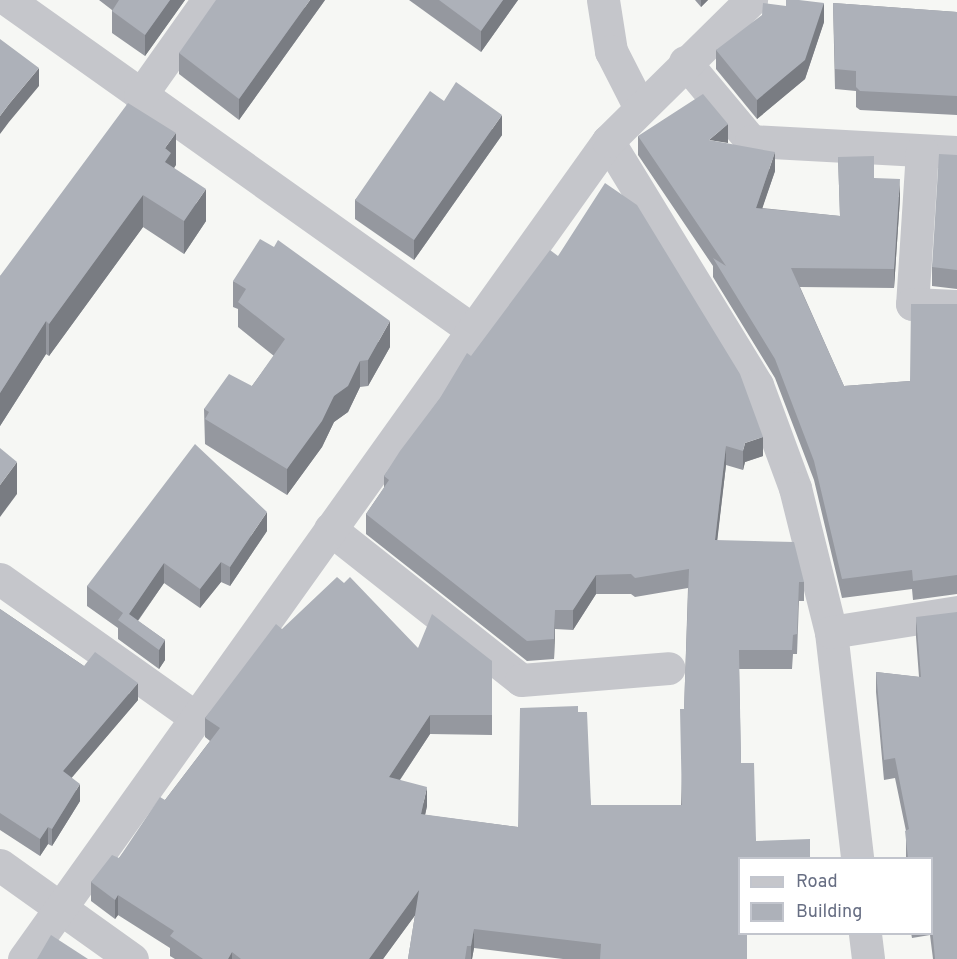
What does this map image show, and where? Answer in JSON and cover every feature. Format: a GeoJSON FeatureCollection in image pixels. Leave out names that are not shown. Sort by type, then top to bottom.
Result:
{"type":"FeatureCollection","features":[{"type":"Feature","properties":{"kind":"street"},"geometry":{"type":"LineString","coordinates":[[8,0],[140,96],[474,331]]}},
{"type":"Feature","properties":{"kind":"street"},"geometry":{"type":"LineString","coordinates":[[140,96],[208,0]]}},
{"type":"Feature","properties":{"kind":"street"},"geometry":{"type":"LineString","coordinates":[[603,0],[611,51],[639,106]]}},
{"type":"Feature","properties":{"kind":"street"},"geometry":{"type":"LineString","coordinates":[[24,959],[58,906],[474,331],[608,141],[639,106],[751,0]]}},
{"type":"Feature","properties":{"kind":"street"},"geometry":{"type":"LineString","coordinates":[[686,62],[751,141],[957,152]]}},
{"type":"Feature","properties":{"kind":"street"},"geometry":{"type":"LineString","coordinates":[[608,141],[757,385],[795,488],[831,632],[856,857]]}},
{"type":"Feature","properties":{"kind":"street"},"geometry":{"type":"LineString","coordinates":[[922,151],[912,304],[957,306]]}},
{"type":"Feature","properties":{"kind":"street"},"geometry":{"type":"LineString","coordinates":[[330,529],[521,680],[669,668]]}},
{"type":"Feature","properties":{"kind":"street"},"geometry":{"type":"LineString","coordinates":[[0,579],[195,717]]}},
{"type":"Feature","properties":{"kind":"street"},"geometry":{"type":"LineString","coordinates":[[831,632],[957,612]]}},
{"type":"Feature","properties":{"kind":"street"},"geometry":{"type":"LineString","coordinates":[[0,865],[132,959]]}},
{"type":"Feature","properties":{"kind":"street"},"geometry":{"type":"LineString","coordinates":[[865,935],[868,959]]}},
{"type":"Feature","properties":{"kind":"building"},"geometry":{"type":"Polygon","coordinates":[[[119,0],[170,0],[145,35],[112,11],[119,0]]]}},
{"type":"Feature","properties":{"kind":"building"},"geometry":{"type":"Polygon","coordinates":[[[216,0],[310,0],[239,99],[179,53],[216,0]]]}},
{"type":"Feature","properties":{"kind":"building"},"geometry":{"type":"Polygon","coordinates":[[[439,0],[503,0],[481,31],[439,0]]]}},
{"type":"Feature","properties":{"kind":"building"},"geometry":{"type":"Polygon","coordinates":[[[786,0],[824,3],[805,60],[757,100],[716,50],[762,15],[763,3],[786,6],[786,0]]]}},
{"type":"Feature","properties":{"kind":"building"},"geometry":{"type":"Polygon","coordinates":[[[833,3],[957,12],[957,96],[860,91],[856,87],[856,71],[835,69],[833,3]]]}},
{"type":"Feature","properties":{"kind":"building"},"geometry":{"type":"Polygon","coordinates":[[[0,39],[39,68],[0,116],[0,39]]]}},
{"type":"Feature","properties":{"kind":"building"},"geometry":{"type":"Polygon","coordinates":[[[456,82],[502,115],[414,240],[355,200],[430,91],[444,101],[456,82]]]}},
{"type":"Feature","properties":{"kind":"building"},"geometry":{"type":"Polygon","coordinates":[[[703,94],[728,124],[709,140],[775,152],[756,208],[840,216],[838,157],[874,156],[874,178],[900,179],[894,269],[791,268],[844,386],[910,381],[911,304],[957,304],[957,575],[913,581],[912,570],[842,579],[814,461],[775,359],[713,258],[726,266],[638,136],[703,94]]]}},
{"type":"Feature","properties":{"kind":"building"},"geometry":{"type":"Polygon","coordinates":[[[128,103],[176,133],[165,148],[171,153],[165,162],[206,189],[184,221],[143,195],[49,324],[46,321],[0,393],[0,276],[128,103]]]}},
{"type":"Feature","properties":{"kind":"building"},"geometry":{"type":"Polygon","coordinates":[[[939,154],[957,155],[957,270],[932,267],[939,154]]]}},
{"type":"Feature","properties":{"kind":"building"},"geometry":{"type":"Polygon","coordinates":[[[605,183],[637,205],[740,374],[763,437],[745,443],[743,451],[726,446],[715,540],[794,542],[804,582],[799,582],[797,634],[793,635],[792,650],[739,650],[741,763],[754,763],[756,841],[810,839],[810,857],[738,857],[738,935],[747,935],[747,959],[600,959],[601,944],[474,929],[471,946],[467,946],[465,959],[408,959],[419,890],[369,959],[241,959],[232,952],[228,959],[203,959],[170,936],[174,931],[118,895],[115,900],[91,882],[112,855],[119,858],[160,797],[165,800],[220,728],[205,718],[276,624],[282,629],[337,577],[344,583],[350,577],[418,648],[432,614],[492,661],[492,715],[430,715],[389,777],[427,787],[421,814],[518,827],[520,708],[578,706],[578,712],[587,712],[591,805],[682,805],[680,709],[684,709],[689,569],[635,578],[631,574],[596,575],[573,610],[555,610],[554,639],[527,641],[366,514],[389,480],[384,476],[440,398],[467,353],[471,356],[550,250],[558,256],[605,183]]]}},
{"type":"Feature","properties":{"kind":"building"},"geometry":{"type":"Polygon","coordinates":[[[260,239],[274,247],[278,240],[390,321],[368,360],[360,361],[348,386],[334,396],[322,421],[287,469],[205,419],[209,412],[204,409],[229,374],[252,386],[285,339],[238,302],[246,289],[233,281],[260,239]]]}},
{"type":"Feature","properties":{"kind":"building"},"geometry":{"type":"Polygon","coordinates":[[[195,444],[267,512],[230,567],[221,562],[200,589],[164,563],[129,614],[165,640],[159,650],[118,620],[123,613],[87,586],[195,444]]]}},
{"type":"Feature","properties":{"kind":"building"},"geometry":{"type":"Polygon","coordinates":[[[0,448],[17,462],[0,485],[0,448]]]}},
{"type":"Feature","properties":{"kind":"building"},"geometry":{"type":"Polygon","coordinates":[[[0,609],[84,666],[95,652],[138,683],[63,771],[80,784],[52,829],[48,827],[40,839],[0,813],[0,609]]]}},
{"type":"Feature","properties":{"kind":"building"},"geometry":{"type":"Polygon","coordinates":[[[957,612],[957,959],[935,959],[933,857],[908,857],[905,831],[909,829],[895,758],[884,760],[876,672],[921,677],[916,617],[957,612]]]}},
{"type":"Feature","properties":{"kind":"building"},"geometry":{"type":"Polygon","coordinates":[[[51,935],[88,959],[37,959],[51,935]]]}}]}
